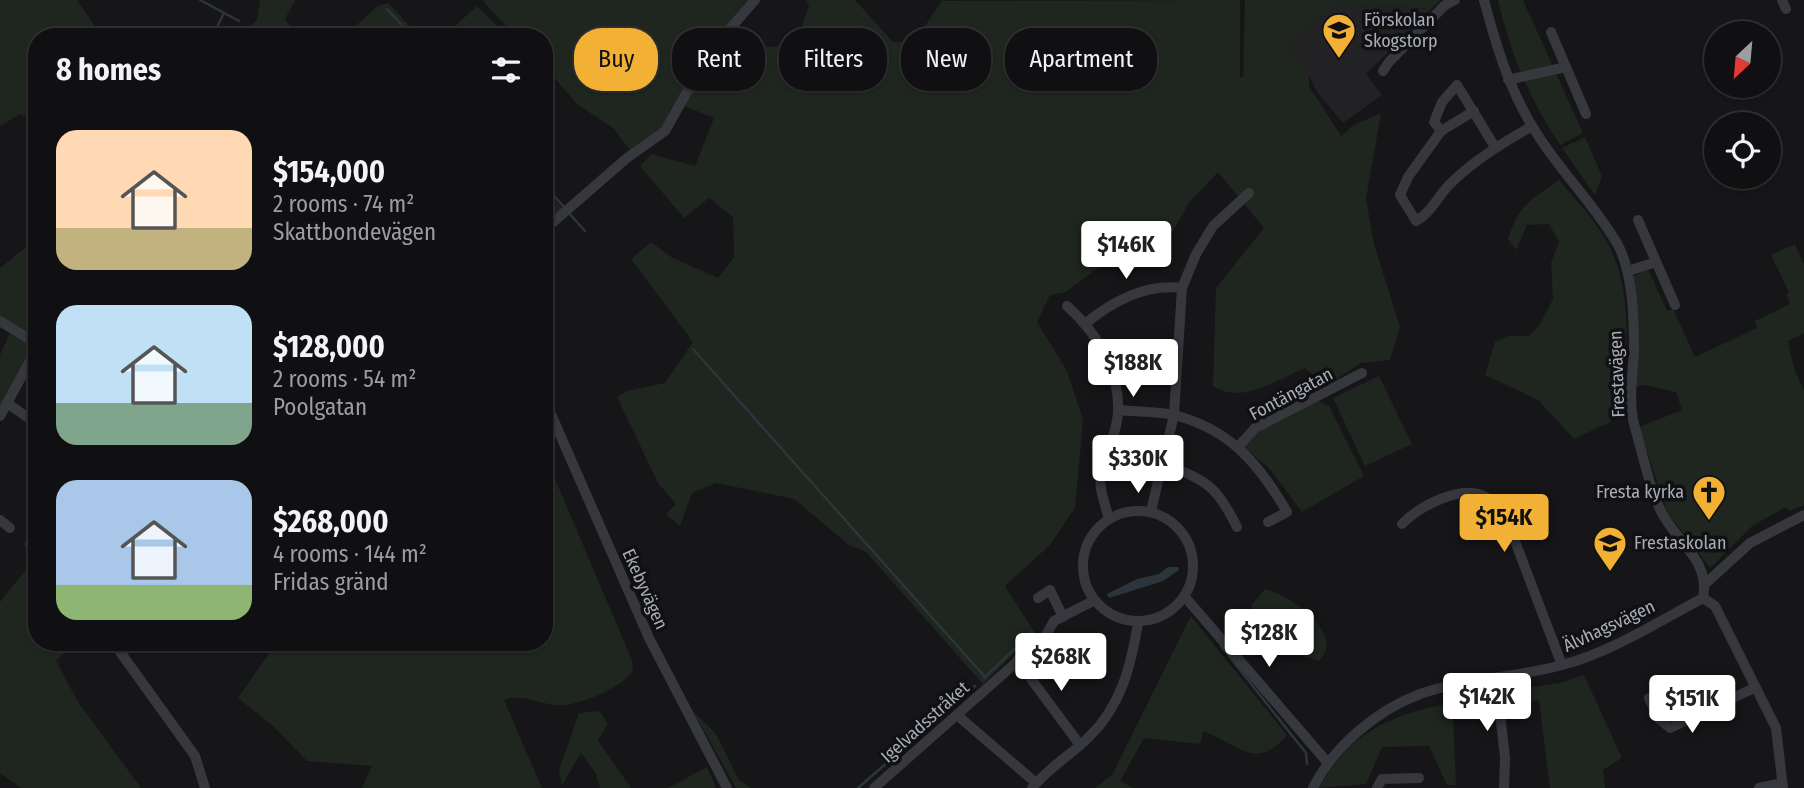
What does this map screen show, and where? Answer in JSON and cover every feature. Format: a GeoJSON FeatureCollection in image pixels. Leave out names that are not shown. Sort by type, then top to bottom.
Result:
{"type":"FeatureCollection","features":[{"type":"Feature","properties":{"kind":"street"},"geometry":{"type":"LineString","coordinates":[[553,222],[626,158],[665,131],[709,53],[755,0]]}},
{"type":"Feature","properties":{"kind":"street"},"geometry":{"type":"LineString","coordinates":[[1383,71],[1388,62],[1406,47],[1445,5],[1455,0]]}},
{"type":"Feature","properties":{"kind":"street","name":"Frestavägen"},"geometry":{"type":"LineString","coordinates":[[1484,0],[1493,40],[1508,80],[1532,125],[1618,246],[1628,271],[1634,349],[1630,393],[1633,421],[1663,515],[1694,554],[1705,584],[1703,598]]}},
{"type":"Feature","properties":{"kind":"street"},"geometry":{"type":"LineString","coordinates":[[1551,32],[1586,114]]}},
{"type":"Feature","properties":{"kind":"street"},"geometry":{"type":"LineString","coordinates":[[1508,80],[1566,67]]}},
{"type":"Feature","properties":{"kind":"street"},"geometry":{"type":"LineString","coordinates":[[1441,131],[1434,122],[1442,102],[1457,85],[1495,147]]}},
{"type":"Feature","properties":{"kind":"street"},"geometry":{"type":"LineString","coordinates":[[1474,111],[1441,131],[1408,177],[1400,195],[1416,221],[1424,217],[1449,185],[1495,147],[1532,125]]}},
{"type":"Feature","properties":{"kind":"street"},"geometry":{"type":"LineString","coordinates":[[1151,511],[1174,415],[1182,288],[1196,254],[1213,226],[1249,193]]}},
{"type":"Feature","properties":{"kind":"street"},"geometry":{"type":"LineString","coordinates":[[1638,220],[1675,305]]}},
{"type":"Feature","properties":{"kind":"street"},"geometry":{"type":"LineString","coordinates":[[1628,271],[1656,262]]}},
{"type":"Feature","properties":{"kind":"street"},"geometry":{"type":"LineString","coordinates":[[1086,323],[1108,305],[1138,293],[1165,286],[1182,288]]}},
{"type":"Feature","properties":{"kind":"street"},"geometry":{"type":"LineString","coordinates":[[1067,306],[1086,323],[1107,358],[1116,386],[1119,410],[1101,471],[1101,491],[1109,519]]}},
{"type":"Feature","properties":{"kind":"street"},"geometry":{"type":"LineString","coordinates":[[0,321],[28,340]]}},
{"type":"Feature","properties":{"kind":"street"},"geometry":{"type":"LineString","coordinates":[[0,416],[28,363]]}},
{"type":"Feature","properties":{"kind":"street","name":"Fontängatan"},"geometry":{"type":"LineString","coordinates":[[1238,447],[1255,428],[1362,373]]}},
{"type":"Feature","properties":{"kind":"street"},"geometry":{"type":"LineString","coordinates":[[7,402],[28,417]]}},
{"type":"Feature","properties":{"kind":"street"},"geometry":{"type":"LineString","coordinates":[[1119,410],[1174,415],[1216,433],[1238,447],[1264,471],[1287,512],[1268,522]]}},
{"type":"Feature","properties":{"kind":"street","name":"Ekebyvägen"},"geometry":{"type":"LineString","coordinates":[[553,419],[649,638],[727,788]]}},
{"type":"Feature","properties":{"kind":"street"},"geometry":{"type":"LineString","coordinates":[[1163,463],[1202,481],[1222,497],[1237,527]]}},
{"type":"Feature","properties":{"kind":"street"},"geometry":{"type":"LineString","coordinates":[[1402,524],[1411,516],[1460,493],[1488,497],[1505,515],[1562,665]]}},
{"type":"Feature","properties":{"kind":"street"},"geometry":{"type":"LineString","coordinates":[[1151,511],[1175,525],[1185,538],[1193,560],[1185,597],[1175,608],[1138,623],[1106,612],[1093,601],[1085,586],[1084,561],[1092,538],[1109,519],[1123,512],[1151,511]]}},
{"type":"Feature","properties":{"kind":"street"},"geometry":{"type":"LineString","coordinates":[[1705,584],[1750,543],[1802,519]]}},
{"type":"Feature","properties":{"kind":"street"},"geometry":{"type":"LineString","coordinates":[[0,520],[10,528]]}},
{"type":"Feature","properties":{"kind":"street"},"geometry":{"type":"LineString","coordinates":[[1038,598],[1050,590],[1058,619]]}},
{"type":"Feature","properties":{"kind":"street"},"geometry":{"type":"LineString","coordinates":[[1185,597],[1328,763]]}},
{"type":"Feature","properties":{"kind":"street"},"geometry":{"type":"LineString","coordinates":[[1703,598],[1715,606],[1776,727],[1782,785],[1759,788]]}},
{"type":"Feature","properties":{"kind":"street","name":"Älvhagsvägen"},"geometry":{"type":"LineString","coordinates":[[1313,788],[1328,763],[1346,743],[1378,716],[1420,694],[1562,665],[1591,656],[1703,598]]}},
{"type":"Feature","properties":{"kind":"street","name":"Igelvadsstråket"},"geometry":{"type":"LineString","coordinates":[[875,788],[1045,637],[1058,619],[1093,601]]}},
{"type":"Feature","properties":{"kind":"street"},"geometry":{"type":"LineString","coordinates":[[957,715],[1034,785],[1080,745],[1112,708],[1125,682],[1138,623]]}},
{"type":"Feature","properties":{"kind":"street"},"geometry":{"type":"LineString","coordinates":[[120,651],[195,755],[205,788]]}},
{"type":"Feature","properties":{"kind":"street"},"geometry":{"type":"LineString","coordinates":[[1017,660],[1080,745]]}},
{"type":"Feature","properties":{"kind":"street"},"geometry":{"type":"LineString","coordinates":[[1496,678],[1505,758],[1504,788]]}},
{"type":"Feature","properties":{"kind":"street"},"geometry":{"type":"LineString","coordinates":[[1649,698],[1658,718],[1670,728],[1754,688]]}},
{"type":"Feature","properties":{"kind":"street"},"geometry":{"type":"LineString","coordinates":[[1377,788],[1382,779],[1419,778]]}},
{"type":"Feature","properties":{"kind":"shaded area"},"geometry":{"type":"Polygon","coordinates":[[[0,0],[77,0],[96,28],[28,28],[28,117],[20,114],[0,126],[0,0]]]}},
{"type":"Feature","properties":{"kind":"shaded area"},"geometry":{"type":"Polygon","coordinates":[[[260,0],[295,0],[285,19],[292,28],[249,28],[257,20],[260,0]]]}},
{"type":"Feature","properties":{"kind":"shaded area"},"geometry":{"type":"Polygon","coordinates":[[[482,0],[752,0],[729,28],[672,28],[672,91],[765,91],[765,47],[779,47],[779,91],[887,91],[887,35],[893,42],[901,42],[901,91],[991,91],[991,28],[924,28],[942,1],[1240,0],[1240,78],[1243,77],[1245,0],[1440,0],[1431,9],[1338,4],[1287,46],[1309,75],[1309,86],[1341,136],[1354,125],[1381,113],[1366,199],[1374,244],[1400,327],[1390,360],[1361,363],[1326,386],[1305,368],[1247,392],[1224,391],[1213,386],[1216,288],[1264,228],[1218,172],[1188,204],[1165,246],[1109,260],[1066,292],[1050,295],[1037,322],[1067,371],[1083,419],[1075,508],[1050,545],[1005,586],[1035,633],[983,684],[866,552],[849,545],[794,499],[716,483],[692,493],[680,526],[666,514],[676,504],[658,483],[617,397],[627,391],[665,383],[693,342],[631,259],[651,242],[671,257],[718,278],[734,257],[733,217],[709,198],[684,218],[640,166],[651,154],[695,166],[714,118],[677,103],[662,127],[630,150],[613,128],[577,104],[553,76],[553,28],[508,28],[482,0]]]}},
{"type":"Feature","properties":{"kind":"shaded area"},"geometry":{"type":"Polygon","coordinates":[[[806,0],[855,0],[880,28],[801,28],[809,7],[806,0]]]}},
{"type":"Feature","properties":{"kind":"shaded area"},"geometry":{"type":"Polygon","coordinates":[[[1498,0],[1523,0],[1583,133],[1560,145],[1522,76],[1498,0]]]}},
{"type":"Feature","properties":{"kind":"shaded area"},"geometry":{"type":"Polygon","coordinates":[[[388,3],[412,28],[353,28],[378,6],[388,3]]]}},
{"type":"Feature","properties":{"kind":"shaded area","name":"Förskolan Skogstorp"},"geometry":{"type":"Polygon","coordinates":[[[1338,4],[1431,9],[1366,74],[1382,95],[1343,123],[1317,92],[1309,75],[1287,46],[1338,4]]]}},
{"type":"Feature","properties":{"kind":"shaded area"},"geometry":{"type":"Polygon","coordinates":[[[477,6],[500,28],[453,28],[477,6]]]}},
{"type":"Feature","properties":{"kind":"shaded area"},"geometry":{"type":"Polygon","coordinates":[[[1585,137],[1602,176],[1595,195],[1562,148],[1585,137]]]}},
{"type":"Feature","properties":{"kind":"shaded area"},"geometry":{"type":"Polygon","coordinates":[[[1559,180],[1603,235],[1613,254],[1624,294],[1626,316],[1622,382],[1610,422],[1574,439],[1538,400],[1485,375],[1495,342],[1508,336],[1529,336],[1540,324],[1553,299],[1551,263],[1559,242],[1549,224],[1527,225],[1516,250],[1508,239],[1521,210],[1559,180]]]}},
{"type":"Feature","properties":{"kind":"shaded area"},"geometry":{"type":"Polygon","coordinates":[[[553,198],[563,209],[553,218],[553,198]]]}},
{"type":"Feature","properties":{"kind":"shaded area"},"geometry":{"type":"Polygon","coordinates":[[[1795,244],[1804,264],[1804,333],[1788,341],[1794,369],[1804,390],[1804,505],[1790,511],[1786,507],[1752,526],[1710,568],[1667,512],[1639,427],[1682,410],[1676,392],[1644,385],[1633,388],[1632,277],[1648,269],[1667,311],[1673,309],[1695,357],[1757,328],[1755,321],[1790,304],[1786,295],[1789,292],[1771,255],[1795,244]]]}},
{"type":"Feature","properties":{"kind":"shaded area"},"geometry":{"type":"Polygon","coordinates":[[[28,245],[28,334],[0,316],[0,268],[28,245]]]}},
{"type":"Feature","properties":{"kind":"shaded area"},"geometry":{"type":"Polygon","coordinates":[[[10,333],[28,344],[28,356],[0,407],[0,355],[10,333]]]}},
{"type":"Feature","properties":{"kind":"shaded area"},"geometry":{"type":"Polygon","coordinates":[[[1379,376],[1412,444],[1365,466],[1333,398],[1379,376]]]}},
{"type":"Feature","properties":{"kind":"shaded area"},"geometry":{"type":"Polygon","coordinates":[[[1317,400],[1329,406],[1364,476],[1302,512],[1269,468],[1244,447],[1257,432],[1317,400]]]}},
{"type":"Feature","properties":{"kind":"shaded area"},"geometry":{"type":"Polygon","coordinates":[[[553,474],[632,660],[633,671],[611,689],[573,704],[556,705],[520,698],[504,700],[542,788],[362,788],[372,766],[307,761],[273,726],[238,698],[271,651],[553,651],[553,474]]]}},
{"type":"Feature","properties":{"kind":"shaded area"},"geometry":{"type":"Polygon","coordinates":[[[28,567],[28,651],[67,651],[56,661],[78,702],[141,788],[21,788],[0,773],[0,602],[28,567]]]}},
{"type":"Feature","properties":{"kind":"shaded area"},"geometry":{"type":"Polygon","coordinates":[[[1168,567],[1178,567],[1179,570],[1163,581],[1109,598],[1107,594],[1137,579],[1159,574],[1168,567]]]}},
{"type":"Feature","properties":{"kind":"shaded area"},"geometry":{"type":"Polygon","coordinates":[[[1265,589],[1300,607],[1321,627],[1326,639],[1326,650],[1319,661],[1295,653],[1268,623],[1255,618],[1251,606],[1265,589]]]}},
{"type":"Feature","properties":{"kind":"shaded area"},"geometry":{"type":"Polygon","coordinates":[[[1191,616],[1287,735],[1266,752],[1256,753],[1246,752],[1203,731],[1200,744],[1144,738],[1120,781],[1133,788],[1095,788],[1112,775],[1191,616]]]}},
{"type":"Feature","properties":{"kind":"shaded area"},"geometry":{"type":"Polygon","coordinates":[[[1584,675],[1622,758],[1603,770],[1605,788],[1550,788],[1539,700],[1453,715],[1456,785],[1447,785],[1429,746],[1382,747],[1366,784],[1319,788],[1348,748],[1383,724],[1423,709],[1560,683],[1584,675]]]}},
{"type":"Feature","properties":{"kind":"shaded area"},"geometry":{"type":"Polygon","coordinates":[[[599,711],[608,723],[598,741],[631,788],[600,788],[596,774],[581,753],[562,785],[559,770],[579,713],[599,711]]]}},
{"type":"Feature","properties":{"kind":"shaded area"},"geometry":{"type":"Polygon","coordinates":[[[693,711],[716,734],[739,780],[751,788],[736,788],[693,711]]]}},
{"type":"Feature","properties":{"kind":"shaded area"},"geometry":{"type":"Polygon","coordinates":[[[707,767],[716,788],[668,788],[707,767]]]}},
{"type":"Feature","properties":{"kind":"waterway"},"geometry":{"type":"LineString","coordinates":[[200,0],[239,21]]}},
{"type":"Feature","properties":{"kind":"waterway"},"geometry":{"type":"LineString","coordinates":[[387,9],[405,28]]}},
{"type":"Feature","properties":{"kind":"waterway"},"geometry":{"type":"LineString","coordinates":[[216,28],[224,13]]}},
{"type":"Feature","properties":{"kind":"waterway"},"geometry":{"type":"LineString","coordinates":[[553,195],[564,207]]}},
{"type":"Feature","properties":{"kind":"waterway"},"geometry":{"type":"LineString","coordinates":[[569,213],[585,231]]}},
{"type":"Feature","properties":{"kind":"waterway"},"geometry":{"type":"LineString","coordinates":[[693,349],[985,677]]}},
{"type":"Feature","properties":{"kind":"waterway"},"geometry":{"type":"LineString","coordinates":[[984,678],[1032,632]]}},
{"type":"Feature","properties":{"kind":"waterway"},"geometry":{"type":"LineString","coordinates":[[1221,646],[1306,753],[1307,764]]}},
{"type":"Feature","properties":{"kind":"waterway"},"geometry":{"type":"LineString","coordinates":[[858,788],[975,686]]}},
{"type":"Feature","properties":{"kind":"place","name":"Förskolan Skogstorp"},"geometry":{"type":"Point","coordinates":[1339,60]}},
{"type":"Feature","properties":{"kind":"place","name":"Fresta kyrka"},"geometry":{"type":"Point","coordinates":[1709,522]}},
{"type":"Feature","properties":{"kind":"place","name":"Frestaskolan"},"geometry":{"type":"Point","coordinates":[1610,573]}}]}
